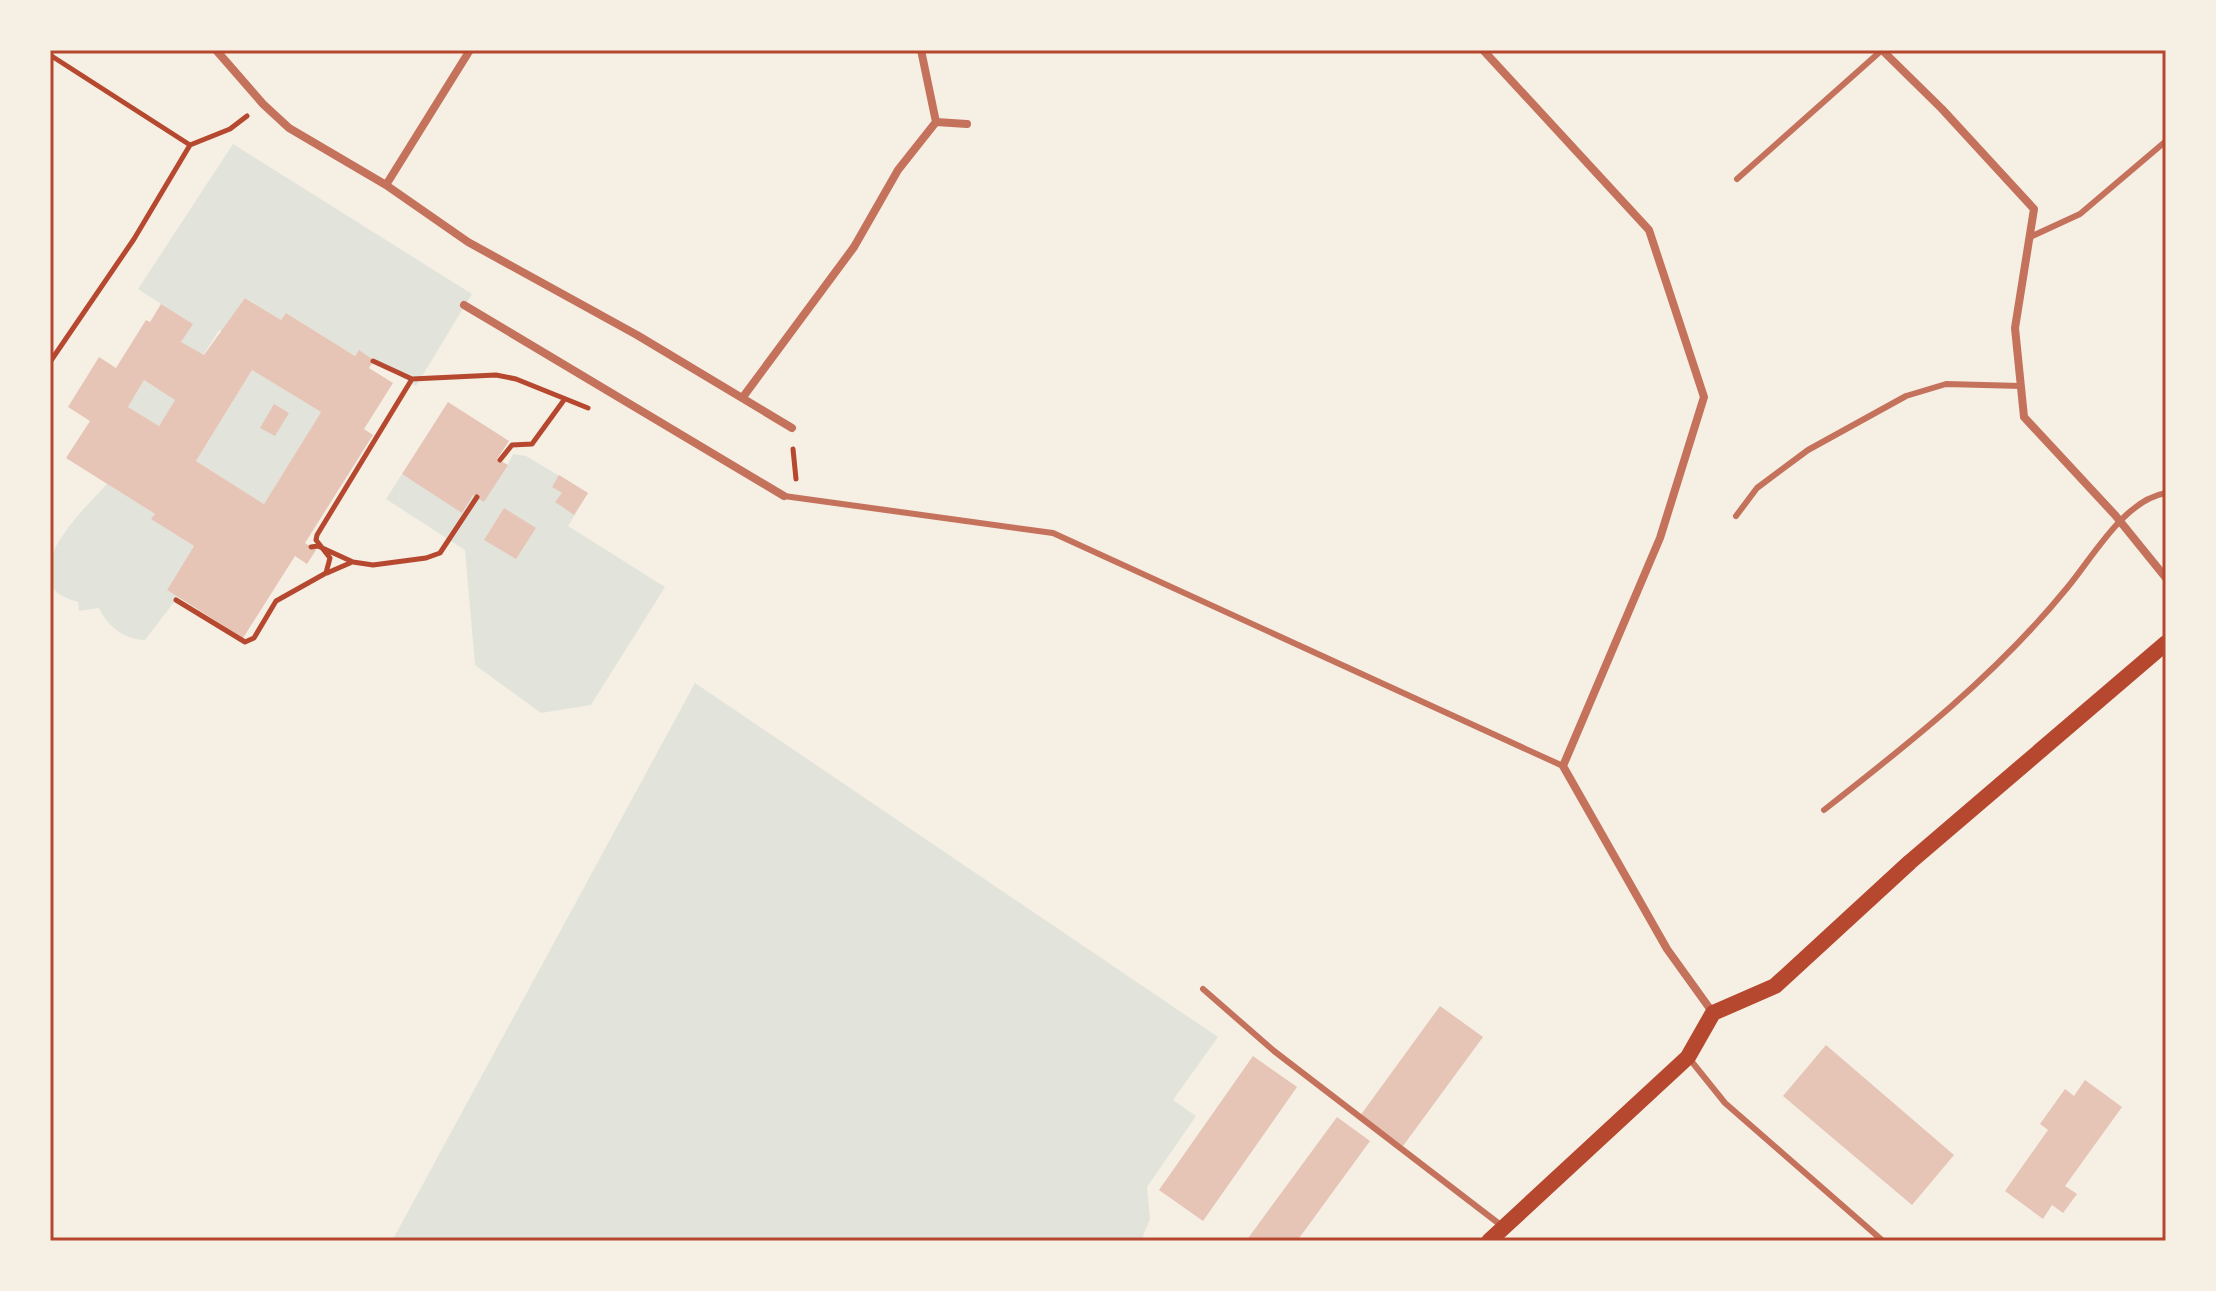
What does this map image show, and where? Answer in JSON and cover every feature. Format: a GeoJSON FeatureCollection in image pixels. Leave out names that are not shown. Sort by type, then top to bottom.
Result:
{"type":"FeatureCollection","features":[{"type":"Feature","properties":{"kind":"main road"},"geometry":{"type":"LineString","coordinates":[[1489,1241],[1688,1057],[1713,1013],[1775,986],[1910,862],[2166,643]]}},
{"type":"Feature","properties":{"kind":"street"},"geometry":{"type":"LineString","coordinates":[[216,50],[263,104],[289,128],[386,185],[468,242],[743,397],[792,428]]}},
{"type":"Feature","properties":{"kind":"street"},"geometry":{"type":"LineString","coordinates":[[386,185],[470,50]]}},
{"type":"Feature","properties":{"kind":"street"},"geometry":{"type":"LineString","coordinates":[[921,50],[936,122]]}},
{"type":"Feature","properties":{"kind":"street"},"geometry":{"type":"LineString","coordinates":[[1483,50],[1649,230],[1704,397],[1660,538],[1563,766],[1667,949],[1713,1013]]}},
{"type":"Feature","properties":{"kind":"street"},"geometry":{"type":"LineString","coordinates":[[1882,50],[1942,109],[2034,209],[2015,328],[2024,417],[2121,523],[2166,578]]}},
{"type":"Feature","properties":{"kind":"street"},"geometry":{"type":"LineString","coordinates":[[743,397],[854,247],[898,170],[936,122]]}},
{"type":"Feature","properties":{"kind":"street"},"geometry":{"type":"LineString","coordinates":[[936,122],[967,124]]}},
{"type":"Feature","properties":{"kind":"street"},"geometry":{"type":"LineString","coordinates":[[464,305],[784,496]]}},
{"type":"Feature","properties":{"kind":"lane"},"geometry":{"type":"LineString","coordinates":[[1737,179],[1882,50]]}},
{"type":"Feature","properties":{"kind":"lane"},"geometry":{"type":"LineString","coordinates":[[2030,237],[2080,214],[2166,141]]}},
{"type":"Feature","properties":{"kind":"lane"},"geometry":{"type":"LineString","coordinates":[[1736,516],[1757,488],[1808,450],[1906,396],[1946,384],[2021,386]]}},
{"type":"Feature","properties":{"kind":"lane"},"geometry":{"type":"LineString","coordinates":[[1824,810],[1941,718],[2061,596],[2144,500],[2166,493]]}},
{"type":"Feature","properties":{"kind":"lane"},"geometry":{"type":"LineString","coordinates":[[784,496],[1053,533],[1563,766]]}},
{"type":"Feature","properties":{"kind":"lane"},"geometry":{"type":"LineString","coordinates":[[1203,989],[1274,1051],[1502,1226]]}},
{"type":"Feature","properties":{"kind":"lane"},"geometry":{"type":"LineString","coordinates":[[1688,1057],[1725,1103],[1883,1241]]}},
{"type":"Feature","properties":{"kind":"path"},"geometry":{"type":"LineString","coordinates":[[50,55],[190,145]]}},
{"type":"Feature","properties":{"kind":"path"},"geometry":{"type":"LineString","coordinates":[[50,362],[134,239],[190,145],[230,129],[263,104]]}},
{"type":"Feature","properties":{"kind":"path"},"geometry":{"type":"LineString","coordinates":[[373,361],[412,379],[496,375],[516,379],[602,412]]}},
{"type":"Feature","properties":{"kind":"path"},"geometry":{"type":"LineString","coordinates":[[326,573],[330,561],[317,535],[412,379]]}},
{"type":"Feature","properties":{"kind":"path"},"geometry":{"type":"LineString","coordinates":[[500,460],[512,445],[532,444],[564,399]]}},
{"type":"Feature","properties":{"kind":"path"},"geometry":{"type":"LineString","coordinates":[[792,428],[799,500]]}},
{"type":"Feature","properties":{"kind":"path"},"geometry":{"type":"LineString","coordinates":[[311,547],[322,548],[353,562],[373,565],[440,553],[477,497]]}},
{"type":"Feature","properties":{"kind":"path"},"geometry":{"type":"LineString","coordinates":[[176,600],[245,642],[254,638],[276,601],[353,562]]}},
{"type":"Feature","properties":{"kind":"shaded area"},"geometry":{"type":"Polygon","coordinates":[[[233,144],[472,294],[416,386],[360,351],[355,356],[286,313],[281,320],[246,298],[223,332],[219,330],[159,426],[128,407],[144,380],[153,386],[192,324],[138,289],[233,144]]]}},
{"type":"Feature","properties":{"kind":"shaded area"},"geometry":{"type":"Polygon","coordinates":[[[252,370],[321,412],[264,504],[196,461],[252,370]]]}},
{"type":"Feature","properties":{"kind":"shaded area"},"geometry":{"type":"Polygon","coordinates":[[[513,454],[526,456],[588,493],[568,526],[665,587],[591,705],[541,713],[475,665],[465,550],[386,499],[402,474],[473,495],[507,466],[513,454]]]}},
{"type":"Feature","properties":{"kind":"shaded area"},"geometry":{"type":"Polygon","coordinates":[[[107,484],[155,514],[152,519],[194,546],[167,590],[178,597],[145,640],[130,638],[118,631],[99,608],[79,611],[78,602],[57,592],[49,579],[49,563],[57,545],[107,484]]]}},
{"type":"Feature","properties":{"kind":"shaded area"},"geometry":{"type":"Polygon","coordinates":[[[695,683],[1218,1037],[1173,1100],[1196,1116],[1147,1187],[1150,1219],[1141,1241],[392,1241],[695,683]]]}},
{"type":"Feature","properties":{"kind":"building"},"geometry":{"type":"Polygon","coordinates":[[[245,298],[281,320],[286,313],[355,356],[359,350],[374,360],[369,368],[393,383],[364,429],[373,435],[305,543],[316,550],[307,564],[295,556],[243,638],[167,590],[194,546],[151,519],[155,514],[66,458],[90,421],[68,407],[99,357],[116,368],[146,320],[150,322],[161,304],[193,324],[181,342],[204,355],[245,298]],[[252,370],[196,461],[264,504],[321,412],[252,370]],[[144,380],[128,407],[159,426],[175,400],[144,380]]]}},
{"type":"Feature","properties":{"kind":"building"},"geometry":{"type":"Polygon","coordinates":[[[448,402],[509,441],[497,459],[508,465],[484,502],[473,495],[462,513],[402,474],[448,402]]]}},
{"type":"Feature","properties":{"kind":"building"},"geometry":{"type":"Polygon","coordinates":[[[274,404],[289,413],[275,436],[260,428],[274,404]]]}},
{"type":"Feature","properties":{"kind":"building"},"geometry":{"type":"Polygon","coordinates":[[[559,475],[588,493],[574,515],[555,502],[562,493],[552,487],[559,475]]]}},
{"type":"Feature","properties":{"kind":"building"},"geometry":{"type":"Polygon","coordinates":[[[504,508],[536,528],[516,559],[484,540],[504,508]]]}},
{"type":"Feature","properties":{"kind":"building"},"geometry":{"type":"Polygon","coordinates":[[[1440,1006],[1483,1037],[1403,1146],[1360,1116],[1440,1006]]]}},
{"type":"Feature","properties":{"kind":"building"},"geometry":{"type":"Polygon","coordinates":[[[1826,1045],[1954,1155],[1912,1205],[1783,1096],[1826,1045]]]}},
{"type":"Feature","properties":{"kind":"building"},"geometry":{"type":"Polygon","coordinates":[[[1253,1056],[1297,1087],[1203,1221],[1159,1190],[1253,1056]]]}},
{"type":"Feature","properties":{"kind":"building"},"geometry":{"type":"Polygon","coordinates":[[[2085,1080],[2122,1107],[2065,1186],[2077,1194],[2063,1213],[2052,1205],[2043,1219],[2005,1191],[2048,1130],[2040,1124],[2065,1089],[2074,1096],[2085,1080]]]}},
{"type":"Feature","properties":{"kind":"building"},"geometry":{"type":"Polygon","coordinates":[[[1337,1117],[1370,1141],[1297,1241],[1246,1241],[1337,1117]]]}}]}
